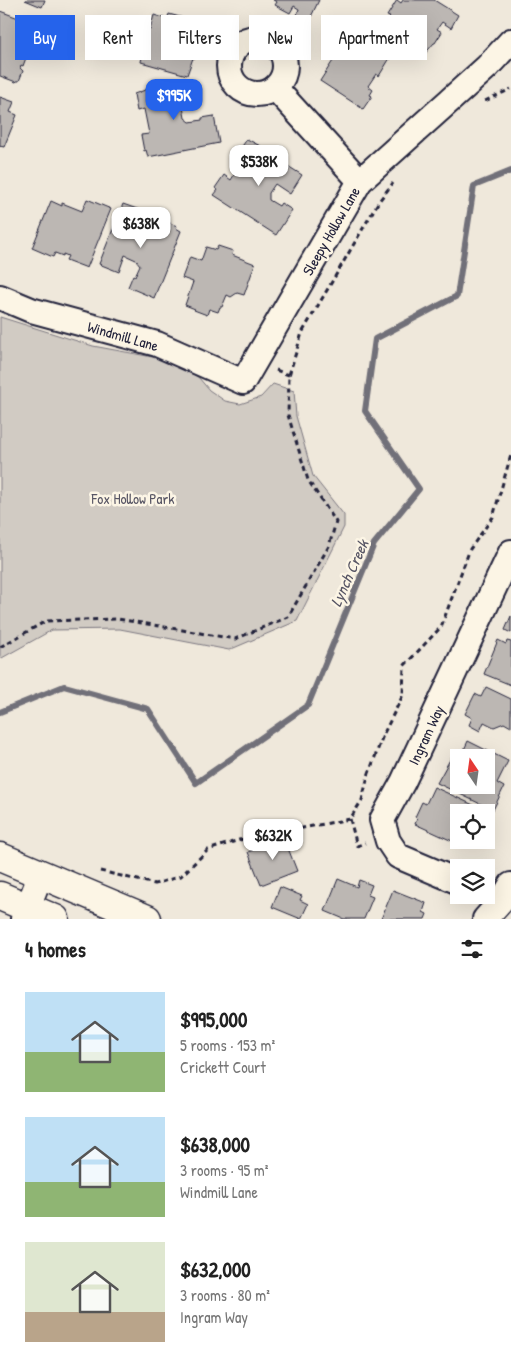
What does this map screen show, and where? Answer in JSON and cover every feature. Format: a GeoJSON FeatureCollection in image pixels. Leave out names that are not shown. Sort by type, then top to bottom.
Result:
{"type":"FeatureCollection","features":[{"type":"Feature","properties":{"kind":"main road"},"geometry":{"type":"LineString","coordinates":[[0,857],[147,919]]}},
{"type":"Feature","properties":{"kind":"main road"},"geometry":{"type":"LineString","coordinates":[[0,896],[25,913],[55,919]]}},
{"type":"Feature","properties":{"kind":"street","name":"Sleepy Hollow Lane"},"geometry":{"type":"LineString","coordinates":[[243,382],[360,181],[488,67],[511,41]]}},
{"type":"Feature","properties":{"kind":"street"},"geometry":{"type":"LineString","coordinates":[[275,88],[360,181]]}},
{"type":"Feature","properties":{"kind":"street","name":"Windmill Lane"},"geometry":{"type":"LineString","coordinates":[[0,297],[31,310],[157,344],[243,382]]}},
{"type":"Feature","properties":{"kind":"street","name":"Ingram Way"},"geometry":{"type":"LineString","coordinates":[[450,878],[398,856],[388,841],[382,820],[403,782],[511,552]]}},
{"type":"Feature","properties":{"kind":"street"},"geometry":{"type":"LineString","coordinates":[[25,913],[41,874]]}},
{"type":"Feature","properties":{"kind":"street"},"geometry":{"type":"LineString","coordinates":[[485,919],[502,900]]}},
{"type":"Feature","properties":{"kind":"path"},"geometry":{"type":"LineString","coordinates":[[481,104],[511,89]]}},
{"type":"Feature","properties":{"kind":"path"},"geometry":{"type":"LineString","coordinates":[[0,647],[46,621],[118,619],[235,639],[288,618],[329,546],[336,522],[308,480],[288,415],[290,375],[302,333],[379,201],[396,180]]}},
{"type":"Feature","properties":{"kind":"path"},"geometry":{"type":"LineString","coordinates":[[97,870],[155,884],[181,876],[208,850],[238,840],[350,819],[362,800],[368,776],[383,735],[403,695],[404,666],[441,627],[470,549],[493,517],[511,455]]}},
{"type":"Feature","properties":{"kind":"green space","name":"Fox Hollow Park"},"geometry":{"type":"Polygon","coordinates":[[[0,317],[93,346],[158,358],[185,369],[199,378],[209,390],[225,401],[240,404],[261,397],[273,384],[294,391],[296,416],[313,476],[344,515],[344,527],[297,621],[229,650],[120,629],[52,630],[0,659],[0,317]]]}},
{"type":"Feature","properties":{"kind":"building"},"geometry":{"type":"Polygon","coordinates":[[[25,0],[45,0],[42,7],[25,0]]]}},
{"type":"Feature","properties":{"kind":"building"},"geometry":{"type":"Polygon","coordinates":[[[273,0],[319,0],[311,17],[311,15],[297,15],[299,9],[294,6],[290,13],[275,5],[277,2],[273,0]]]}},
{"type":"Feature","properties":{"kind":"building"},"geometry":{"type":"Polygon","coordinates":[[[397,0],[401,3],[403,0],[434,0],[458,15],[451,28],[442,22],[437,29],[442,32],[427,51],[427,15],[388,15],[397,0]]]}},
{"type":"Feature","properties":{"kind":"building"},"geometry":{"type":"Polygon","coordinates":[[[0,11],[15,17],[15,60],[25,60],[20,68],[23,71],[19,81],[16,82],[0,76],[0,11]]]}},
{"type":"Feature","properties":{"kind":"building"},"geometry":{"type":"Polygon","coordinates":[[[154,15],[161,17],[161,60],[192,60],[187,75],[141,62],[141,60],[151,60],[151,26],[154,15]]]}},
{"type":"Feature","properties":{"kind":"building"},"geometry":{"type":"Polygon","coordinates":[[[334,60],[389,60],[379,76],[376,74],[368,86],[373,90],[370,95],[372,96],[363,109],[320,81],[334,60]]]}},
{"type":"Feature","properties":{"kind":"building"},"geometry":{"type":"Polygon","coordinates":[[[197,83],[200,103],[183,107],[185,118],[190,122],[214,116],[219,143],[148,157],[146,150],[144,151],[141,135],[149,134],[144,109],[137,111],[134,94],[148,89],[149,92],[197,83]]]}},
{"type":"Feature","properties":{"kind":"building"},"geometry":{"type":"Polygon","coordinates":[[[0,97],[14,102],[10,112],[17,115],[4,147],[0,146],[0,97]]]}},
{"type":"Feature","properties":{"kind":"building"},"geometry":{"type":"Polygon","coordinates":[[[247,139],[262,147],[261,149],[302,175],[290,194],[275,184],[269,193],[269,200],[279,206],[281,203],[292,210],[276,235],[214,195],[218,190],[215,188],[224,175],[231,180],[244,159],[237,154],[247,139]]]}},
{"type":"Feature","properties":{"kind":"building"},"geometry":{"type":"Polygon","coordinates":[[[87,199],[111,209],[87,268],[66,260],[68,256],[63,254],[63,256],[55,253],[53,257],[32,248],[51,201],[82,211],[87,199]]]}},
{"type":"Feature","properties":{"kind":"building"},"geometry":{"type":"Polygon","coordinates":[[[123,204],[140,210],[137,218],[160,227],[163,220],[177,226],[176,228],[181,231],[154,298],[128,287],[140,265],[136,260],[125,255],[119,272],[99,264],[123,204]]]}},
{"type":"Feature","properties":{"kind":"building"},"geometry":{"type":"Polygon","coordinates":[[[218,246],[233,251],[232,255],[255,264],[244,295],[237,293],[231,297],[227,295],[218,312],[209,309],[207,315],[185,305],[193,282],[182,278],[190,257],[201,261],[206,247],[216,250],[218,246]]]}},
{"type":"Feature","properties":{"kind":"building"},"geometry":{"type":"Polygon","coordinates":[[[511,616],[511,633],[505,630],[511,616]]]}},
{"type":"Feature","properties":{"kind":"building"},"geometry":{"type":"Polygon","coordinates":[[[498,640],[506,644],[507,641],[511,642],[511,685],[484,674],[498,640]]]}},
{"type":"Feature","properties":{"kind":"building"},"geometry":{"type":"Polygon","coordinates":[[[486,687],[511,699],[511,727],[504,723],[494,727],[484,722],[480,731],[469,725],[472,718],[465,714],[475,694],[481,697],[486,687]]]}},
{"type":"Feature","properties":{"kind":"building"},"geometry":{"type":"Polygon","coordinates":[[[468,741],[484,749],[464,749],[468,741]]]}},
{"type":"Feature","properties":{"kind":"building"},"geometry":{"type":"Polygon","coordinates":[[[495,754],[508,761],[497,783],[504,787],[495,806],[495,804],[481,804],[460,794],[495,794],[495,754]]]}},
{"type":"Feature","properties":{"kind":"building"},"geometry":{"type":"Polygon","coordinates":[[[450,760],[450,789],[437,783],[450,760]]]}},
{"type":"Feature","properties":{"kind":"building"},"geometry":{"type":"Polygon","coordinates":[[[434,787],[471,804],[450,804],[450,840],[415,824],[417,819],[415,817],[422,802],[426,804],[434,787]]]}},
{"type":"Feature","properties":{"kind":"building"},"geometry":{"type":"Polygon","coordinates":[[[284,838],[297,871],[261,885],[248,852],[284,838]]]}},
{"type":"Feature","properties":{"kind":"building"},"geometry":{"type":"Polygon","coordinates":[[[338,879],[357,887],[359,880],[372,885],[368,895],[373,897],[364,919],[344,919],[325,911],[338,879]]]}},
{"type":"Feature","properties":{"kind":"building"},"geometry":{"type":"Polygon","coordinates":[[[280,887],[302,896],[300,900],[308,904],[301,919],[272,907],[280,887]]]}},
{"type":"Feature","properties":{"kind":"building"},"geometry":{"type":"Polygon","coordinates":[[[393,890],[426,903],[423,912],[427,914],[425,919],[381,919],[393,890]]]}},
{"type":"Feature","properties":{"kind":"waterway","name":"Lynch Creek"},"geometry":{"type":"LineString","coordinates":[[0,712],[64,686],[148,709],[196,783],[308,705],[374,544],[419,489],[365,411],[375,339],[457,296],[474,186],[511,171]]}}]}
